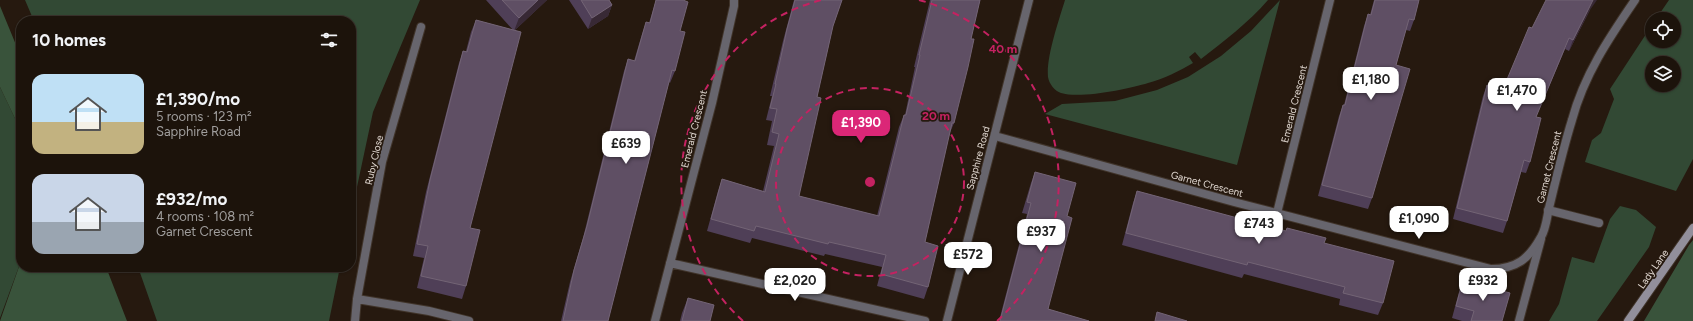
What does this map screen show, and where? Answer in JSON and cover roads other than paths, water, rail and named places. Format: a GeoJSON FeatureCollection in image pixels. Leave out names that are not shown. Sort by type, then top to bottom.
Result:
{"type":"FeatureCollection","features":[{"type":"Feature","properties":{"kind":"main road","name":"Lady Lane"},"geometry":{"type":"LineString","coordinates":[[1628,321],[1693,228]]}},
{"type":"Feature","properties":{"kind":"street","name":"Emerald Crescent"},"geometry":{"type":"LineString","coordinates":[[655,321],[712,103],[734,6],[734,0]]}},
{"type":"Feature","properties":{"kind":"street","name":"Sapphire Road"},"geometry":{"type":"LineString","coordinates":[[947,321],[1029,0]]}},
{"type":"Feature","properties":{"kind":"street","name":"Emerald Crescent"},"geometry":{"type":"LineString","coordinates":[[1277,213],[1330,0]]}},
{"type":"Feature","properties":{"kind":"street","name":"Garnet Crescent"},"geometry":{"type":"LineString","coordinates":[[1519,321],[1572,119],[1586,79],[1605,45],[1636,0]]}},
{"type":"Feature","properties":{"kind":"street","name":"Ruby Close"},"geometry":{"type":"LineString","coordinates":[[355,321],[357,299],[382,162],[421,27]]}},
{"type":"Feature","properties":{"kind":"street","name":"Garnet Crescent"},"geometry":{"type":"LineString","coordinates":[[995,136],[1277,213],[1491,269],[1504,269],[1517,265],[1530,254],[1542,236]]}},
{"type":"Feature","properties":{"kind":"street"},"geometry":{"type":"LineString","coordinates":[[1548,210],[1599,223]]}},
{"type":"Feature","properties":{"kind":"street"},"geometry":{"type":"LineString","coordinates":[[670,263],[925,321]]}},
{"type":"Feature","properties":{"kind":"street"},"geometry":{"type":"LineString","coordinates":[[357,299],[429,311],[469,321]]}}]}
